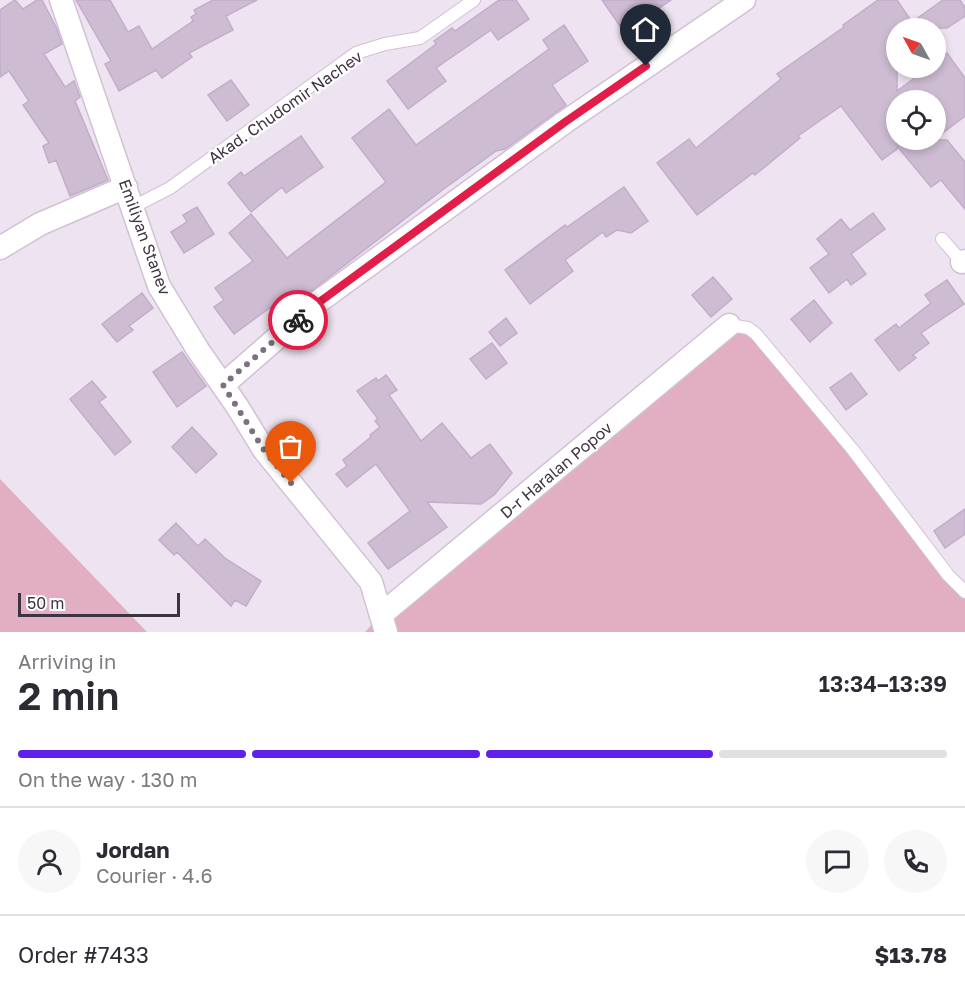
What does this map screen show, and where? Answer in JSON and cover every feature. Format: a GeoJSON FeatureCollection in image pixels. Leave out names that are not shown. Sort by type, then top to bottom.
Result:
{"type":"FeatureCollection","features":[{"type":"Feature","properties":{"kind":"street","name":"Emiliyan Stanev"},"geometry":{"type":"LineString","coordinates":[[61,0],[159,286],[264,450],[371,582],[384,623]]}},
{"type":"Feature","properties":{"kind":"street"},"geometry":{"type":"LineString","coordinates":[[223,385],[318,303],[565,122],[744,0]]}},
{"type":"Feature","properties":{"kind":"street"},"geometry":{"type":"LineString","coordinates":[[0,248],[40,224],[129,197]]}},
{"type":"Feature","properties":{"kind":"street","name":"D-r Haralan Popov"},"geometry":{"type":"LineString","coordinates":[[384,623],[729,325]]}},
{"type":"Feature","properties":{"kind":"lane","name":"Akad. Chudomir Nachev"},"geometry":{"type":"LineString","coordinates":[[129,197],[170,188],[356,53],[385,44],[420,38],[474,0]]}},
{"type":"Feature","properties":{"kind":"lane"},"geometry":{"type":"LineString","coordinates":[[942,239],[964,262]]}},
{"type":"Feature","properties":{"kind":"lane"},"geometry":{"type":"LineString","coordinates":[[729,325],[748,328],[756,334],[853,450],[942,567],[965,592]]}},
{"type":"Feature","properties":{"kind":"shaded area"},"geometry":{"type":"Polygon","coordinates":[[[729,325],[748,328],[965,592],[965,632],[365,632],[382,614],[729,325]]]}},
{"type":"Feature","properties":{"kind":"shaded area"},"geometry":{"type":"Polygon","coordinates":[[[0,479],[147,632],[0,632],[0,479]]]}},
{"type":"Feature","properties":{"kind":"building"},"geometry":{"type":"Polygon","coordinates":[[[15,0],[23,9],[37,0],[42,0],[56,27],[62,44],[44,54],[65,87],[74,81],[80,97],[75,101],[108,180],[70,196],[56,160],[49,163],[43,146],[49,143],[23,105],[29,101],[9,71],[0,77],[0,10],[15,0]]]}},
{"type":"Feature","properties":{"kind":"building"},"geometry":{"type":"Polygon","coordinates":[[[76,0],[110,0],[128,32],[139,26],[152,49],[193,21],[191,17],[196,14],[194,10],[213,0],[257,0],[226,16],[233,30],[189,53],[192,57],[162,78],[156,70],[119,91],[105,64],[111,61],[76,0]]]}},
{"type":"Feature","properties":{"kind":"building"},"geometry":{"type":"Polygon","coordinates":[[[499,0],[516,0],[529,19],[498,40],[491,30],[436,68],[446,81],[408,109],[387,81],[436,44],[434,41],[452,28],[455,31],[499,0]]]}},
{"type":"Feature","properties":{"kind":"building"},"geometry":{"type":"Polygon","coordinates":[[[602,0],[671,0],[624,32],[602,0]]]}},
{"type":"Feature","properties":{"kind":"building"},"geometry":{"type":"Polygon","coordinates":[[[878,0],[897,0],[909,18],[886,18],[886,78],[897,78],[897,90],[886,90],[886,150],[896,150],[882,160],[841,106],[798,136],[800,138],[755,175],[753,173],[697,215],[657,163],[689,139],[696,148],[781,79],[777,74],[844,27],[843,25],[878,0]]]}},
{"type":"Feature","properties":{"kind":"building"},"geometry":{"type":"Polygon","coordinates":[[[943,0],[960,0],[965,8],[965,16],[947,28],[946,18],[918,18],[943,0]]]}},
{"type":"Feature","properties":{"kind":"building"},"geometry":{"type":"Polygon","coordinates":[[[564,25],[588,61],[552,85],[566,105],[441,191],[297,302],[290,293],[234,334],[214,307],[224,300],[215,288],[253,261],[229,233],[251,214],[287,258],[386,182],[352,138],[389,109],[416,145],[549,49],[543,40],[564,25]]]}},
{"type":"Feature","properties":{"kind":"building"},"geometry":{"type":"Polygon","coordinates":[[[947,53],[965,78],[965,116],[946,130],[946,90],[898,90],[915,78],[946,78],[947,53]]]}},
{"type":"Feature","properties":{"kind":"building"},"geometry":{"type":"Polygon","coordinates":[[[231,80],[249,105],[227,121],[208,95],[231,80]]]}},
{"type":"Feature","properties":{"kind":"building"},"geometry":{"type":"Polygon","coordinates":[[[301,136],[323,167],[286,193],[282,187],[251,212],[228,183],[241,172],[244,176],[301,136]]]}},
{"type":"Feature","properties":{"kind":"building"},"geometry":{"type":"Polygon","coordinates":[[[947,140],[965,162],[965,209],[941,180],[931,187],[900,150],[946,150],[947,140]]]}},
{"type":"Feature","properties":{"kind":"building"},"geometry":{"type":"Polygon","coordinates":[[[624,187],[648,221],[631,233],[617,230],[606,237],[603,232],[565,260],[573,271],[530,304],[505,270],[565,225],[567,227],[624,187]]]}},
{"type":"Feature","properties":{"kind":"building"},"geometry":{"type":"Polygon","coordinates":[[[197,207],[214,234],[184,253],[171,232],[187,222],[183,215],[197,207]]]}},
{"type":"Feature","properties":{"kind":"building"},"geometry":{"type":"Polygon","coordinates":[[[873,213],[885,229],[851,254],[866,274],[851,285],[847,279],[829,293],[810,268],[829,254],[817,239],[841,219],[850,230],[873,213]]]}},
{"type":"Feature","properties":{"kind":"building"},"geometry":{"type":"Polygon","coordinates":[[[713,277],[732,299],[711,317],[692,295],[713,277]]]}},
{"type":"Feature","properties":{"kind":"building"},"geometry":{"type":"Polygon","coordinates":[[[947,280],[964,304],[921,333],[929,343],[913,355],[916,358],[899,371],[875,340],[896,324],[899,328],[931,303],[925,295],[947,280]]]}},
{"type":"Feature","properties":{"kind":"building"},"geometry":{"type":"Polygon","coordinates":[[[142,293],[153,308],[129,326],[133,330],[117,342],[102,324],[142,293]]]}},
{"type":"Feature","properties":{"kind":"building"},"geometry":{"type":"Polygon","coordinates":[[[814,300],[832,323],[810,342],[791,319],[814,300]]]}},
{"type":"Feature","properties":{"kind":"building"},"geometry":{"type":"Polygon","coordinates":[[[506,318],[517,333],[500,346],[489,332],[506,318]]]}},
{"type":"Feature","properties":{"kind":"building"},"geometry":{"type":"Polygon","coordinates":[[[492,343],[507,363],[486,379],[470,359],[492,343]]]}},
{"type":"Feature","properties":{"kind":"building"},"geometry":{"type":"Polygon","coordinates":[[[182,352],[206,386],[177,407],[153,372],[182,352]]]}},
{"type":"Feature","properties":{"kind":"building"},"geometry":{"type":"Polygon","coordinates":[[[851,373],[867,394],[846,410],[830,388],[851,373]]]}},
{"type":"Feature","properties":{"kind":"building"},"geometry":{"type":"Polygon","coordinates":[[[386,375],[397,390],[389,395],[421,441],[442,423],[471,458],[490,444],[512,473],[494,495],[481,504],[427,502],[447,527],[388,569],[368,543],[410,511],[376,464],[347,487],[336,474],[347,466],[343,460],[380,427],[375,421],[378,419],[357,391],[376,378],[378,381],[386,375]]]}},
{"type":"Feature","properties":{"kind":"building"},"geometry":{"type":"Polygon","coordinates":[[[92,381],[106,397],[99,402],[131,442],[115,455],[70,399],[92,381]]]}},
{"type":"Feature","properties":{"kind":"building"},"geometry":{"type":"Polygon","coordinates":[[[192,427],[217,454],[196,473],[172,447],[192,427]]]}},
{"type":"Feature","properties":{"kind":"building"},"geometry":{"type":"Polygon","coordinates":[[[965,509],[965,534],[945,548],[934,531],[965,509]]]}},
{"type":"Feature","properties":{"kind":"building"},"geometry":{"type":"Polygon","coordinates":[[[176,523],[198,546],[205,539],[226,559],[261,581],[246,606],[235,600],[231,606],[177,552],[174,555],[159,540],[176,523]]]}},
{"type":"Feature","properties":{"kind":"way so far"},"geometry":{"type":"LineString","coordinates":[[291,483],[264,450],[223,385],[298,320]]}},
{"type":"Feature","properties":{"kind":"route"},"geometry":{"type":"LineString","coordinates":[[298,320],[565,122],[646,66]]}}]}
